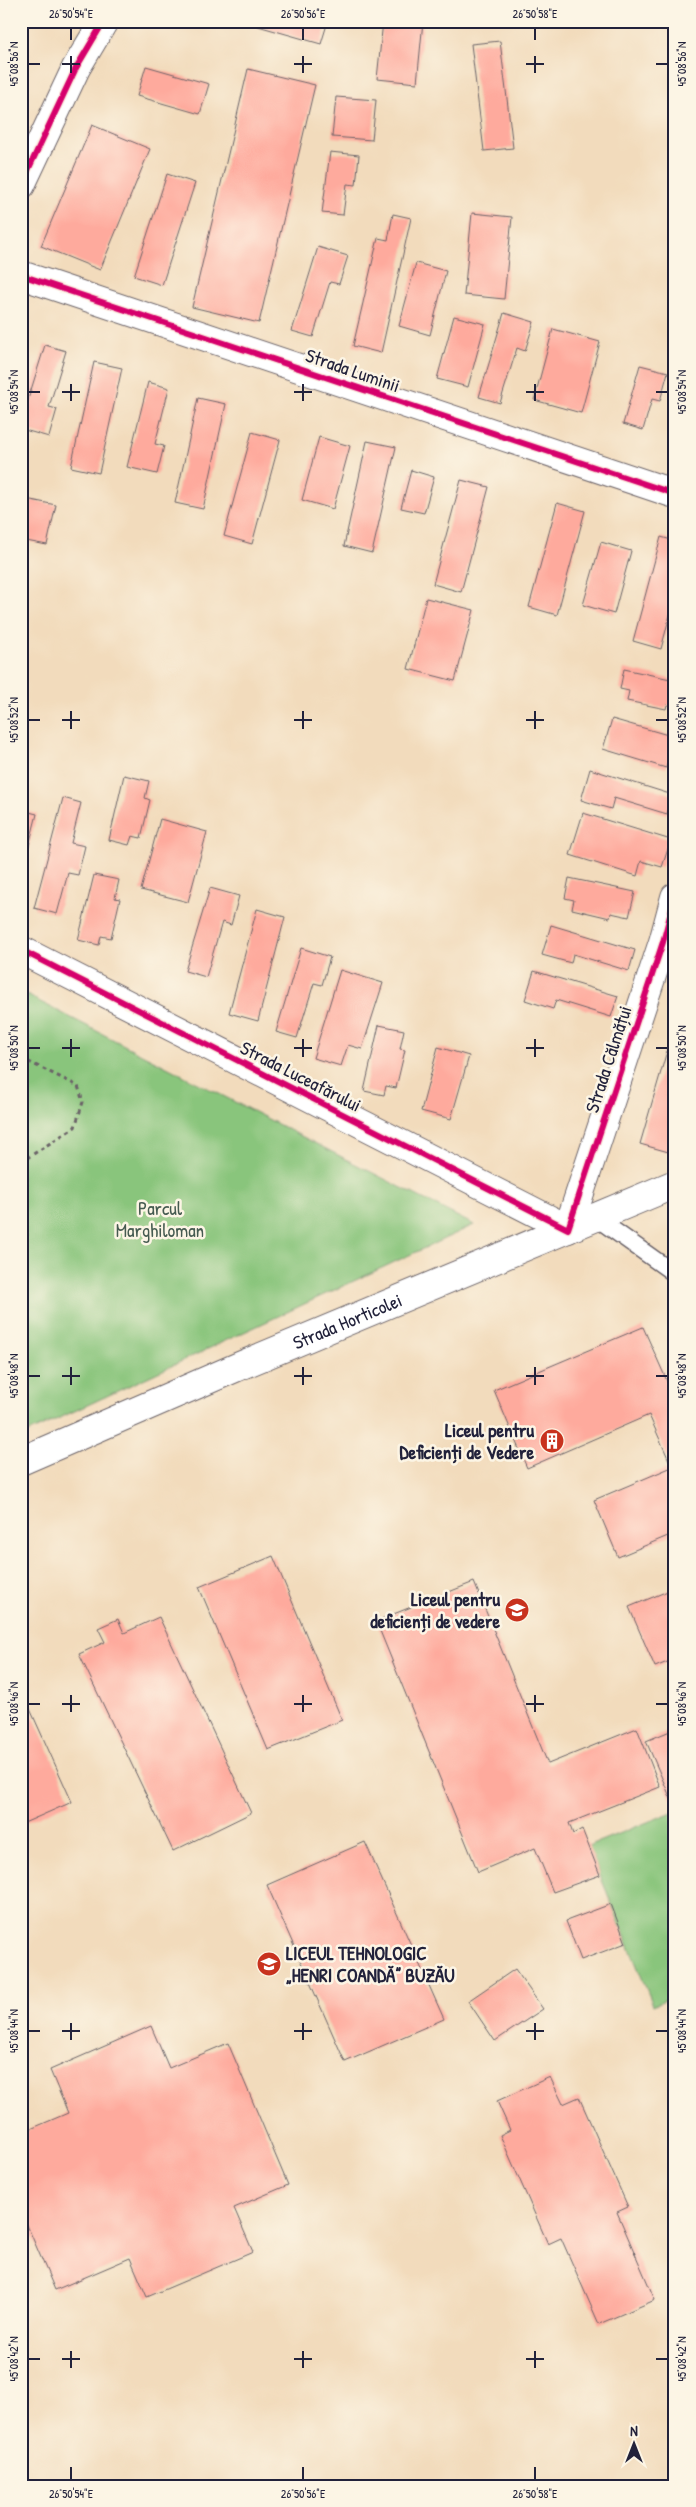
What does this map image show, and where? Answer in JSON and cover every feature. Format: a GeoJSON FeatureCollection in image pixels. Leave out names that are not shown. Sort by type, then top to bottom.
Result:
{"type":"FeatureCollection","features":[{"type":"Feature","properties":{"kind":"street"},"geometry":{"type":"LineString","coordinates":[[21,185],[76,68],[104,21]]}},
{"type":"Feature","properties":{"kind":"street","name":"Strada Luminii"},"geometry":{"type":"LineString","coordinates":[[21,275],[675,494]]}},
{"type":"Feature","properties":{"kind":"street","name":"Strada Călmățui"},"geometry":{"type":"LineString","coordinates":[[568,1229],[663,942],[675,897]]}},
{"type":"Feature","properties":{"kind":"street","name":"Strada Luceafărului"},"geometry":{"type":"LineString","coordinates":[[21,950],[568,1229]]}},
{"type":"Feature","properties":{"kind":"street","name":"Strada Horticolei"},"geometry":{"type":"LineString","coordinates":[[21,1461],[242,1365],[675,1184]]}},
{"type":"Feature","properties":{"kind":"lane"},"geometry":{"type":"LineString","coordinates":[[595,1217],[675,1274]]}},
{"type":"Feature","properties":{"kind":"path"},"geometry":{"type":"LineString","coordinates":[[21,1058],[78,1086],[83,1102],[75,1126],[21,1162]]}},
{"type":"Feature","properties":{"kind":"green space","name":"Parcul Marghiloman"},"geometry":{"type":"Polygon","coordinates":[[[21,992],[474,1225],[21,1436],[21,992]]]}},
{"type":"Feature","properties":{"kind":"green space"},"geometry":{"type":"Polygon","coordinates":[[[675,1811],[675,1996],[653,2005],[588,1846],[675,1811]]]}},
{"type":"Feature","properties":{"kind":"building"},"geometry":{"type":"Polygon","coordinates":[[[260,21],[328,21],[321,44],[258,26],[260,21]]]}},
{"type":"Feature","properties":{"kind":"building"},"geometry":{"type":"Polygon","coordinates":[[[383,21],[423,21],[417,83],[377,79],[383,21]]]}},
{"type":"Feature","properties":{"kind":"building"},"geometry":{"type":"Polygon","coordinates":[[[500,41],[513,148],[484,151],[471,44],[500,41]]]}},
{"type":"Feature","properties":{"kind":"building"},"geometry":{"type":"Polygon","coordinates":[[[146,66],[209,84],[200,114],[137,96],[146,66]]]}},
{"type":"Feature","properties":{"kind":"building"},"geometry":{"type":"Polygon","coordinates":[[[248,69],[315,85],[259,323],[192,307],[248,69]]]}},
{"type":"Feature","properties":{"kind":"building"},"geometry":{"type":"Polygon","coordinates":[[[336,97],[376,100],[372,140],[332,137],[336,97]]]}},
{"type":"Feature","properties":{"kind":"building"},"geometry":{"type":"Polygon","coordinates":[[[92,125],[150,149],[100,270],[41,246],[92,125]]]}},
{"type":"Feature","properties":{"kind":"building"},"geometry":{"type":"Polygon","coordinates":[[[330,152],[359,155],[356,185],[347,184],[343,215],[322,213],[330,152]]]}},
{"type":"Feature","properties":{"kind":"building"},"geometry":{"type":"Polygon","coordinates":[[[167,174],[195,183],[162,285],[134,276],[167,174]]]}},
{"type":"Feature","properties":{"kind":"building"},"geometry":{"type":"Polygon","coordinates":[[[472,213],[512,217],[504,299],[464,295],[472,213]]]}},
{"type":"Feature","properties":{"kind":"building"},"geometry":{"type":"Polygon","coordinates":[[[393,214],[411,218],[381,353],[353,346],[378,238],[388,240],[393,214]]]}},
{"type":"Feature","properties":{"kind":"building"},"geometry":{"type":"Polygon","coordinates":[[[318,247],[348,256],[339,284],[330,282],[313,337],[292,331],[318,247]]]}},
{"type":"Feature","properties":{"kind":"building"},"geometry":{"type":"Polygon","coordinates":[[[416,263],[446,271],[430,335],[399,326],[416,263]]]}},
{"type":"Feature","properties":{"kind":"building"},"geometry":{"type":"Polygon","coordinates":[[[504,313],[534,322],[525,351],[517,348],[500,403],[479,397],[504,313]]]}},
{"type":"Feature","properties":{"kind":"building"},"geometry":{"type":"Polygon","coordinates":[[[454,316],[485,324],[468,387],[437,379],[454,316]]]}},
{"type":"Feature","properties":{"kind":"building"},"geometry":{"type":"Polygon","coordinates":[[[553,329],[600,342],[581,413],[534,400],[553,329]]]}},
{"type":"Feature","properties":{"kind":"building"},"geometry":{"type":"Polygon","coordinates":[[[45,345],[66,351],[49,407],[57,409],[49,437],[21,429],[21,422],[45,345]]]}},
{"type":"Feature","properties":{"kind":"building"},"geometry":{"type":"Polygon","coordinates":[[[94,362],[122,368],[99,473],[71,467],[94,362]]]}},
{"type":"Feature","properties":{"kind":"building"},"geometry":{"type":"Polygon","coordinates":[[[640,365],[668,372],[660,401],[652,399],[643,430],[623,424],[640,365]]]}},
{"type":"Feature","properties":{"kind":"building"},"geometry":{"type":"Polygon","coordinates":[[[148,382],[169,388],[155,444],[164,446],[157,474],[127,467],[148,382]]]}},
{"type":"Feature","properties":{"kind":"building"},"geometry":{"type":"Polygon","coordinates":[[[198,398],[226,404],[203,509],[175,503],[198,398]]]}},
{"type":"Feature","properties":{"kind":"building"},"geometry":{"type":"Polygon","coordinates":[[[252,432],[280,440],[252,544],[224,536],[252,432]]]}},
{"type":"Feature","properties":{"kind":"building"},"geometry":{"type":"Polygon","coordinates":[[[319,437],[350,446],[333,509],[302,500],[319,437]]]}},
{"type":"Feature","properties":{"kind":"building"},"geometry":{"type":"Polygon","coordinates":[[[367,441],[396,447],[372,553],[344,546],[367,441]]]}},
{"type":"Feature","properties":{"kind":"building"},"geometry":{"type":"Polygon","coordinates":[[[411,470],[434,477],[424,513],[401,508],[411,470]]]}},
{"type":"Feature","properties":{"kind":"building"},"geometry":{"type":"Polygon","coordinates":[[[461,480],[489,487],[461,592],[433,584],[461,480]]]}},
{"type":"Feature","properties":{"kind":"building"},"geometry":{"type":"Polygon","coordinates":[[[21,498],[56,505],[47,545],[21,540],[21,498]]]}},
{"type":"Feature","properties":{"kind":"building"},"geometry":{"type":"Polygon","coordinates":[[[557,503],[585,511],[557,615],[529,607],[557,503]]]}},
{"type":"Feature","properties":{"kind":"building"},"geometry":{"type":"Polygon","coordinates":[[[661,537],[675,541],[675,596],[661,649],[633,641],[661,537]]]}},
{"type":"Feature","properties":{"kind":"building"},"geometry":{"type":"Polygon","coordinates":[[[601,542],[631,551],[614,614],[583,605],[601,542]]]}},
{"type":"Feature","properties":{"kind":"building"},"geometry":{"type":"Polygon","coordinates":[[[426,598],[474,610],[455,681],[408,669],[426,598]]]}},
{"type":"Feature","properties":{"kind":"building"},"geometry":{"type":"Polygon","coordinates":[[[624,669],[675,680],[675,706],[667,705],[666,709],[627,701],[629,691],[620,689],[624,669]]]}},
{"type":"Feature","properties":{"kind":"building"},"geometry":{"type":"Polygon","coordinates":[[[612,719],[675,737],[666,768],[603,749],[612,719]]]}},
{"type":"Feature","properties":{"kind":"building"},"geometry":{"type":"Polygon","coordinates":[[[590,769],[673,795],[667,814],[614,798],[611,809],[581,800],[590,769]]]}},
{"type":"Feature","properties":{"kind":"building"},"geometry":{"type":"Polygon","coordinates":[[[124,775],[149,781],[145,798],[150,800],[141,838],[132,836],[129,845],[109,840],[124,775]]]}},
{"type":"Feature","properties":{"kind":"building"},"geometry":{"type":"Polygon","coordinates":[[[63,798],[81,803],[71,843],[85,846],[78,875],[68,873],[57,914],[34,908],[63,798]]]}},
{"type":"Feature","properties":{"kind":"building"},"geometry":{"type":"Polygon","coordinates":[[[21,810],[37,814],[22,873],[21,873],[21,810]]]}},
{"type":"Feature","properties":{"kind":"building"},"geometry":{"type":"Polygon","coordinates":[[[583,813],[671,840],[662,867],[641,861],[637,876],[570,855],[583,813]]]}},
{"type":"Feature","properties":{"kind":"building"},"geometry":{"type":"Polygon","coordinates":[[[160,819],[207,832],[188,902],[141,890],[160,819]]]}},
{"type":"Feature","properties":{"kind":"building"},"geometry":{"type":"Polygon","coordinates":[[[94,875],[119,880],[115,898],[120,899],[111,938],[101,936],[99,945],[78,940],[94,875]]]}},
{"type":"Feature","properties":{"kind":"building"},"geometry":{"type":"Polygon","coordinates":[[[569,878],[635,892],[629,917],[611,913],[610,918],[572,909],[574,900],[565,898],[569,878]]]}},
{"type":"Feature","properties":{"kind":"building"},"geometry":{"type":"Polygon","coordinates":[[[210,888],[239,896],[231,925],[222,922],[206,977],[185,971],[210,888]]]}},
{"type":"Feature","properties":{"kind":"building"},"geometry":{"type":"Polygon","coordinates":[[[257,909],[285,917],[258,1021],[229,1013],[257,909]]]}},
{"type":"Feature","properties":{"kind":"building"},"geometry":{"type":"Polygon","coordinates":[[[551,925],[635,950],[629,971],[573,954],[571,963],[542,955],[551,925]]]}},
{"type":"Feature","properties":{"kind":"building"},"geometry":{"type":"Polygon","coordinates":[[[301,948],[330,957],[322,985],[314,983],[297,1038],[276,1032],[301,948]]]}},
{"type":"Feature","properties":{"kind":"building"},"geometry":{"type":"Polygon","coordinates":[[[340,970],[383,983],[362,1049],[348,1045],[341,1066],[313,1058],[340,970]]]}},
{"type":"Feature","properties":{"kind":"building"},"geometry":{"type":"Polygon","coordinates":[[[534,971],[618,996],[611,1017],[556,1000],[553,1009],[525,1000],[534,971]]]}},
{"type":"Feature","properties":{"kind":"building"},"geometry":{"type":"Polygon","coordinates":[[[379,1025],[404,1030],[400,1049],[405,1050],[396,1088],[386,1086],[384,1095],[364,1091],[379,1025]]]}},
{"type":"Feature","properties":{"kind":"building"},"geometry":{"type":"Polygon","coordinates":[[[671,1037],[675,1039],[675,1142],[672,1153],[640,1144],[671,1037]]]}},
{"type":"Feature","properties":{"kind":"building"},"geometry":{"type":"Polygon","coordinates":[[[438,1047],[469,1056],[451,1119],[421,1111],[438,1047]]]}},
{"type":"Feature","properties":{"kind":"building","name":"Liceul pentru Deficienți de Vedere"},"geometry":{"type":"Polygon","coordinates":[[[643,1327],[675,1399],[675,1533],[618,1557],[594,1500],[672,1467],[649,1415],[527,1468],[494,1390],[643,1327]]]}},
{"type":"Feature","properties":{"kind":"building"},"geometry":{"type":"Polygon","coordinates":[[[273,1556],[342,1720],[268,1750],[199,1587],[273,1556]]]}},
{"type":"Feature","properties":{"kind":"building"},"geometry":{"type":"Polygon","coordinates":[[[474,1582],[548,1764],[637,1728],[660,1787],[569,1823],[573,1834],[582,1829],[600,1875],[553,1892],[535,1848],[478,1872],[376,1621],[474,1582]]]}},
{"type":"Feature","properties":{"kind":"building"},"geometry":{"type":"Polygon","coordinates":[[[675,1588],[675,1659],[655,1667],[629,1607],[675,1588]]]}},
{"type":"Feature","properties":{"kind":"building"},"geometry":{"type":"Polygon","coordinates":[[[159,1617],[251,1813],[173,1851],[79,1654],[105,1642],[98,1628],[118,1619],[124,1633],[159,1617]]]}},
{"type":"Feature","properties":{"kind":"building"},"geometry":{"type":"Polygon","coordinates":[[[21,1689],[72,1802],[24,1823],[21,1816],[21,1689]]]}},
{"type":"Feature","properties":{"kind":"building"},"geometry":{"type":"Polygon","coordinates":[[[675,1729],[675,1798],[671,1799],[646,1741],[675,1729]]]}},
{"type":"Feature","properties":{"kind":"building"},"geometry":{"type":"Polygon","coordinates":[[[365,1842],[444,2019],[345,2062],[267,1885],[365,1842]]]}},
{"type":"Feature","properties":{"kind":"building"},"geometry":{"type":"Polygon","coordinates":[[[611,1904],[626,1943],[581,1960],[566,1921],[611,1904]]]}},
{"type":"Feature","properties":{"kind":"building"},"geometry":{"type":"Polygon","coordinates":[[[515,1969],[543,2009],[495,2041],[468,2001],[515,1969]]]}},
{"type":"Feature","properties":{"kind":"building"},"geometry":{"type":"Polygon","coordinates":[[[151,2026],[169,2068],[228,2043],[288,2185],[234,2208],[253,2252],[147,2297],[130,2258],[55,2290],[21,2211],[21,2133],[68,2113],[50,2070],[151,2026]]]}},
{"type":"Feature","properties":{"kind":"building"},"geometry":{"type":"Polygon","coordinates":[[[550,2077],[563,2104],[579,2097],[628,2207],[617,2212],[655,2300],[599,2324],[561,2238],[548,2244],[500,2135],[510,2130],[497,2101],[550,2077]]]}},
{"type":"Feature","properties":{"kind":"cycle path"},"geometry":{"type":"LineString","coordinates":[[21,185],[76,68],[104,21]]}},
{"type":"Feature","properties":{"kind":"cycle path"},"geometry":{"type":"LineString","coordinates":[[21,275],[675,494]]}},
{"type":"Feature","properties":{"kind":"cycle path"},"geometry":{"type":"LineString","coordinates":[[21,950],[568,1229],[663,942],[675,897]]}},
{"type":"Feature","properties":{"kind":"place","name":"Liceul pentru Deficienți de Vedere"},"geometry":{"type":"Point","coordinates":[552,1441]}},
{"type":"Feature","properties":{"kind":"place","name":"Liceul pentru deficienți de vedere"},"geometry":{"type":"Point","coordinates":[517,1610]}},
{"type":"Feature","properties":{"kind":"place","name":"LICEUL TEHNOLOGIC „HENRI COANDĂ” BUZĂU"},"geometry":{"type":"Point","coordinates":[269,1964]}}]}
